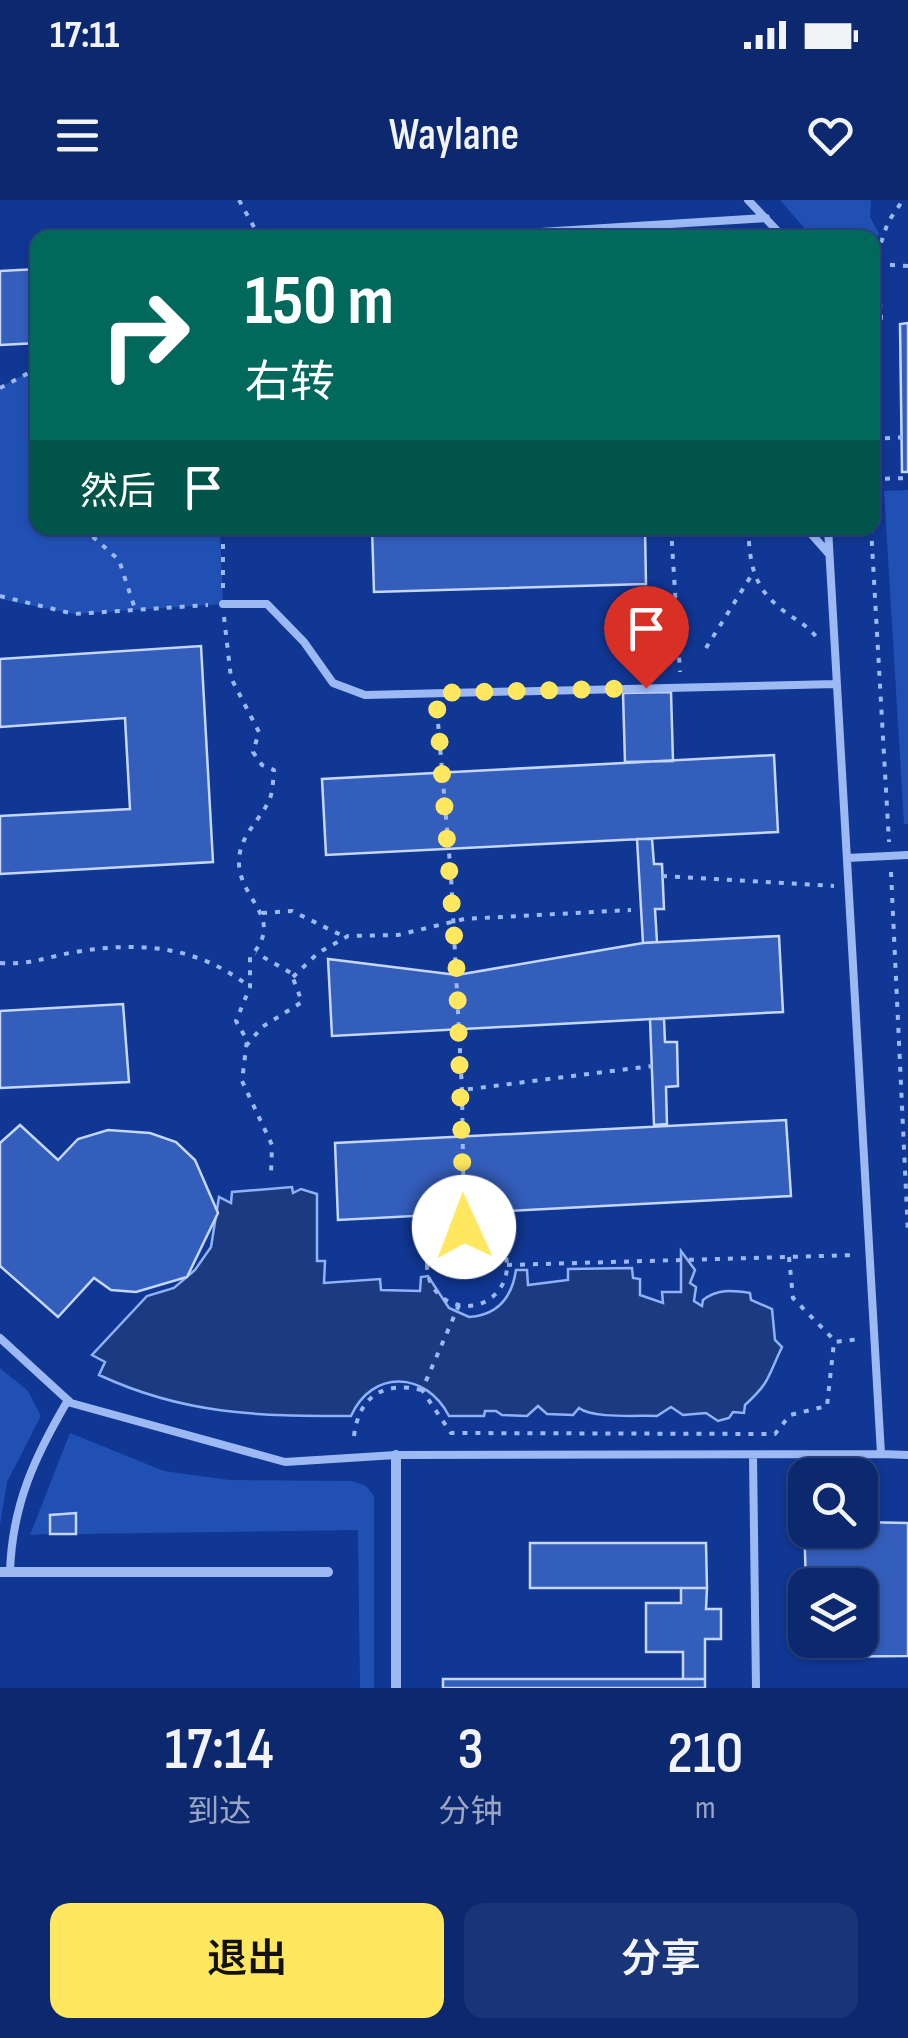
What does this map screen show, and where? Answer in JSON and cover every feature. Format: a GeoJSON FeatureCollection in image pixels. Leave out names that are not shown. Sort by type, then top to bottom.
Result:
{"type":"FeatureCollection","features":[{"type":"Feature","properties":{"kind":"street"},"geometry":{"type":"LineString","coordinates":[[396,1455],[396,1688]]}},
{"type":"Feature","properties":{"kind":"street"},"geometry":{"type":"LineString","coordinates":[[5,1572],[328,1572]]}},
{"type":"Feature","properties":{"kind":"lane"},"geometry":{"type":"LineString","coordinates":[[748,200],[777,230]]}},
{"type":"Feature","properties":{"kind":"lane"},"geometry":{"type":"LineString","coordinates":[[572,230],[766,218]]}},
{"type":"Feature","properties":{"kind":"lane"},"geometry":{"type":"LineString","coordinates":[[812,535],[829,555]]}},
{"type":"Feature","properties":{"kind":"lane"},"geometry":{"type":"LineString","coordinates":[[828,535],[881,1454]]}},
{"type":"Feature","properties":{"kind":"lane"},"geometry":{"type":"LineString","coordinates":[[223,604],[267,604],[304,642],[333,682],[365,695],[837,684]]}},
{"type":"Feature","properties":{"kind":"lane"},"geometry":{"type":"LineString","coordinates":[[847,858],[908,854]]}},
{"type":"Feature","properties":{"kind":"lane"},"geometry":{"type":"LineString","coordinates":[[0,1338],[68,1400],[285,1462],[396,1455],[908,1455]]}},
{"type":"Feature","properties":{"kind":"lane"},"geometry":{"type":"LineString","coordinates":[[5,1572],[16,1507],[37,1452],[68,1400]]}},
{"type":"Feature","properties":{"kind":"lane"},"geometry":{"type":"LineString","coordinates":[[753,1456],[756,1688]]}},
{"type":"Feature","properties":{"kind":"path"},"geometry":{"type":"LineString","coordinates":[[239,200],[256,230]]}},
{"type":"Feature","properties":{"kind":"path"},"geometry":{"type":"LineString","coordinates":[[880,242],[903,200]]}},
{"type":"Feature","properties":{"kind":"path"},"geometry":{"type":"LineString","coordinates":[[880,264],[908,266]]}},
{"type":"Feature","properties":{"kind":"path"},"geometry":{"type":"LineString","coordinates":[[880,304],[880,329]]}},
{"type":"Feature","properties":{"kind":"path"},"geometry":{"type":"LineString","coordinates":[[0,388],[30,372]]}},
{"type":"Feature","properties":{"kind":"path"},"geometry":{"type":"LineString","coordinates":[[880,439],[908,437]]}},
{"type":"Feature","properties":{"kind":"path"},"geometry":{"type":"LineString","coordinates":[[880,480],[908,478]]}},
{"type":"Feature","properties":{"kind":"path"},"geometry":{"type":"LineString","coordinates":[[91,535],[119,560],[129,585],[132,608],[140,609]]}},
{"type":"Feature","properties":{"kind":"path"},"geometry":{"type":"LineString","coordinates":[[223,535],[223,604],[231,678],[259,732],[253,752],[262,764],[274,770],[271,798],[241,847],[239,868],[262,913],[261,945],[250,957],[250,987],[236,1021],[247,1040],[242,1081],[272,1144],[271,1174]]}},
{"type":"Feature","properties":{"kind":"path"},"geometry":{"type":"LineString","coordinates":[[671,535],[681,688]]}},
{"type":"Feature","properties":{"kind":"path"},"geometry":{"type":"LineString","coordinates":[[706,648],[751,575],[748,535]]}},
{"type":"Feature","properties":{"kind":"path"},"geometry":{"type":"LineString","coordinates":[[871,535],[908,1234]]}},
{"type":"Feature","properties":{"kind":"path"},"geometry":{"type":"LineString","coordinates":[[751,575],[779,608],[810,627],[836,663]]}},
{"type":"Feature","properties":{"kind":"path"},"geometry":{"type":"LineString","coordinates":[[0,596],[74,614],[223,604]]}},
{"type":"Feature","properties":{"kind":"path"},"geometry":{"type":"LineString","coordinates":[[436,693],[454,923],[464,1227]]}},
{"type":"Feature","properties":{"kind":"path"},"geometry":{"type":"LineString","coordinates":[[662,876],[848,887]]}},
{"type":"Feature","properties":{"kind":"path"},"geometry":{"type":"LineString","coordinates":[[262,913],[292,911],[345,937],[398,935],[454,923],[632,910]]}},
{"type":"Feature","properties":{"kind":"path"},"geometry":{"type":"LineString","coordinates":[[293,977],[318,953],[345,937]]}},
{"type":"Feature","properties":{"kind":"path"},"geometry":{"type":"LineString","coordinates":[[0,963],[32,965],[73,952],[144,945],[220,964],[250,987]]}},
{"type":"Feature","properties":{"kind":"path"},"geometry":{"type":"LineString","coordinates":[[243,1050],[262,1027],[302,1002],[293,977],[254,952]]}},
{"type":"Feature","properties":{"kind":"path"},"geometry":{"type":"LineString","coordinates":[[462,1090],[652,1066]]}},
{"type":"Feature","properties":{"kind":"path"},"geometry":{"type":"LineString","coordinates":[[464,1227],[488,1232],[505,1252],[507,1264],[501,1288],[493,1297],[483,1303],[459,1305],[432,1286],[428,1260],[440,1238],[464,1227]]}},
{"type":"Feature","properties":{"kind":"path"},"geometry":{"type":"LineString","coordinates":[[507,1264],[870,1254]]}},
{"type":"Feature","properties":{"kind":"path"},"geometry":{"type":"LineString","coordinates":[[789,1258],[794,1298],[836,1342]]}},
{"type":"Feature","properties":{"kind":"path"},"geometry":{"type":"LineString","coordinates":[[422,1390],[459,1305]]}},
{"type":"Feature","properties":{"kind":"path"},"geometry":{"type":"LineString","coordinates":[[836,1342],[874,1337]]}},
{"type":"Feature","properties":{"kind":"path"},"geometry":{"type":"LineString","coordinates":[[354,1436],[359,1408],[371,1395],[401,1386],[422,1390],[451,1433],[775,1434],[790,1415],[827,1406],[832,1392],[830,1356],[836,1342]]}},
{"type":"Feature","properties":{"kind":"shaded area"},"geometry":{"type":"Polygon","coordinates":[[[780,200],[871,200],[870,217],[877,230],[806,230],[780,200]]]}},
{"type":"Feature","properties":{"kind":"shaded area"},"geometry":{"type":"Polygon","coordinates":[[[30,372],[30,535],[220,535],[223,604],[74,614],[0,599],[0,387],[30,372]]]}},
{"type":"Feature","properties":{"kind":"shaded area"},"geometry":{"type":"Polygon","coordinates":[[[908,490],[908,824],[904,824],[884,491],[908,490]]]}},
{"type":"Feature","properties":{"kind":"shaded area"},"geometry":{"type":"Polygon","coordinates":[[[292,1187],[293,1193],[301,1189],[317,1194],[317,1261],[325,1261],[324,1283],[380,1279],[381,1290],[420,1291],[421,1277],[428,1276],[449,1308],[469,1317],[488,1313],[502,1303],[516,1270],[527,1270],[528,1285],[568,1280],[568,1269],[632,1268],[633,1278],[640,1279],[640,1295],[663,1303],[662,1292],[681,1292],[681,1251],[695,1270],[690,1283],[696,1287],[694,1301],[702,1306],[703,1300],[719,1292],[750,1293],[751,1300],[772,1309],[775,1340],[782,1347],[768,1379],[745,1405],[744,1413],[733,1412],[729,1418],[718,1421],[706,1413],[683,1415],[671,1407],[657,1416],[605,1415],[579,1408],[573,1415],[547,1414],[538,1406],[527,1416],[485,1411],[484,1416],[449,1416],[427,1390],[399,1382],[385,1383],[372,1390],[351,1416],[253,1414],[192,1406],[99,1375],[105,1362],[92,1355],[147,1296],[174,1288],[195,1270],[211,1247],[219,1197],[231,1203],[232,1192],[292,1187]]]}},
{"type":"Feature","properties":{"kind":"shaded area"},"geometry":{"type":"Polygon","coordinates":[[[0,1368],[28,1391],[41,1416],[7,1482],[0,1525],[0,1368]]]}},
{"type":"Feature","properties":{"kind":"shaded area"},"geometry":{"type":"Polygon","coordinates":[[[70,1433],[164,1471],[229,1480],[352,1481],[366,1486],[374,1496],[374,1688],[360,1688],[358,1530],[77,1534],[76,1513],[50,1514],[48,1534],[30,1535],[70,1433]]]}},
{"type":"Feature","properties":{"kind":"building"},"geometry":{"type":"Polygon","coordinates":[[[30,269],[30,343],[0,345],[0,271],[30,269]]]}},
{"type":"Feature","properties":{"kind":"building"},"geometry":{"type":"Polygon","coordinates":[[[908,323],[908,472],[902,472],[900,324],[908,323]]]}},
{"type":"Feature","properties":{"kind":"building"},"geometry":{"type":"Polygon","coordinates":[[[372,535],[645,535],[646,584],[374,592],[372,535]]]}},
{"type":"Feature","properties":{"kind":"building"},"geometry":{"type":"Polygon","coordinates":[[[201,646],[213,862],[0,874],[0,816],[130,809],[125,718],[0,727],[0,659],[201,646]]]}},
{"type":"Feature","properties":{"kind":"building"},"geometry":{"type":"Polygon","coordinates":[[[671,692],[673,761],[625,762],[623,693],[671,692]]]}},
{"type":"Feature","properties":{"kind":"building"},"geometry":{"type":"Polygon","coordinates":[[[774,755],[778,832],[326,855],[322,779],[774,755]]]}},
{"type":"Feature","properties":{"kind":"building"},"geometry":{"type":"Polygon","coordinates":[[[637,839],[652,839],[654,864],[662,864],[664,909],[655,909],[657,942],[643,943],[637,839]]]}},
{"type":"Feature","properties":{"kind":"building"},"geometry":{"type":"Polygon","coordinates":[[[779,936],[783,1012],[332,1036],[328,959],[457,975],[643,943],[779,936]]]}},
{"type":"Feature","properties":{"kind":"building"},"geometry":{"type":"Polygon","coordinates":[[[123,1004],[129,1082],[0,1088],[0,1011],[123,1004]]]}},
{"type":"Feature","properties":{"kind":"building"},"geometry":{"type":"Polygon","coordinates":[[[650,1019],[664,1019],[665,1042],[677,1042],[678,1086],[666,1087],[667,1124],[654,1125],[650,1019]]]}},
{"type":"Feature","properties":{"kind":"building"},"geometry":{"type":"Polygon","coordinates":[[[786,1120],[791,1196],[338,1220],[335,1143],[786,1120]]]}},
{"type":"Feature","properties":{"kind":"building"},"geometry":{"type":"Polygon","coordinates":[[[20,1125],[58,1160],[78,1139],[108,1130],[150,1133],[176,1142],[195,1160],[218,1213],[187,1277],[136,1292],[111,1290],[94,1278],[58,1317],[0,1266],[0,1143],[20,1125]]]}},
{"type":"Feature","properties":{"kind":"building"},"geometry":{"type":"Polygon","coordinates":[[[76,1513],[76,1534],[50,1534],[50,1515],[76,1513]]]}},
{"type":"Feature","properties":{"kind":"building"},"geometry":{"type":"Polygon","coordinates":[[[878,1522],[908,1523],[908,1656],[878,1656],[878,1568],[805,1568],[805,1548],[878,1548],[878,1522]]]}},
{"type":"Feature","properties":{"kind":"building"},"geometry":{"type":"Polygon","coordinates":[[[530,1543],[706,1543],[707,1588],[530,1588],[530,1543]]]}},
{"type":"Feature","properties":{"kind":"building"},"geometry":{"type":"Polygon","coordinates":[[[681,1588],[707,1588],[706,1609],[721,1609],[721,1639],[705,1639],[705,1679],[683,1679],[683,1652],[646,1652],[646,1603],[681,1603],[681,1588]]]}},
{"type":"Feature","properties":{"kind":"building"},"geometry":{"type":"Polygon","coordinates":[[[443,1679],[705,1679],[705,1688],[443,1688],[443,1679]]]}},
{"type":"Feature","properties":{"kind":"route"},"geometry":{"type":"LineString","coordinates":[[464,1227],[452,876],[436,693],[646,688]]}}]}
